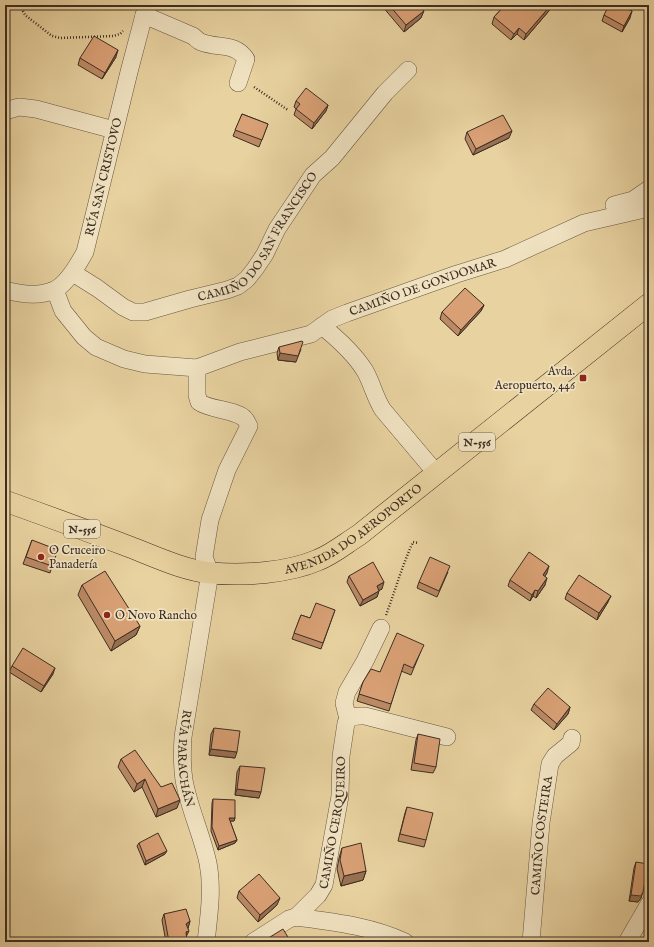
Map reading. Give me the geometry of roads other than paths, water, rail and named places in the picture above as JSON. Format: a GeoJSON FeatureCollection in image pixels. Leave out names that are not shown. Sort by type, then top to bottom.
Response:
{"type":"FeatureCollection","features":[{"type":"Feature","properties":{"kind":"main road","name":"AVENIDA DO AEROPORTO"},"geometry":{"type":"LineString","coordinates":[[5,500],[159,558],[210,573],[248,573],[284,570],[319,560],[359,535],[648,308]]}},
{"type":"Feature","properties":{"kind":"street"},"geometry":{"type":"LineString","coordinates":[[147,10],[193,36],[200,42],[232,48],[242,52],[246,59],[239,80]]}},
{"type":"Feature","properties":{"kind":"street","name":"RÚA SAN CRISTOVO"},"geometry":{"type":"LineString","coordinates":[[55,290],[73,273],[85,252],[114,130],[147,10]]}},
{"type":"Feature","properties":{"kind":"street","name":"CAMIÑO DO SAN FRANCISCO"},"geometry":{"type":"LineString","coordinates":[[73,273],[123,307],[133,312],[145,312],[238,286],[247,279],[265,254],[277,229],[313,175],[332,158],[385,93],[408,70]]}},
{"type":"Feature","properties":{"kind":"street"},"geometry":{"type":"LineString","coordinates":[[5,110],[19,107],[36,108],[114,130]]}},
{"type":"Feature","properties":{"kind":"street"},"geometry":{"type":"LineString","coordinates":[[558,236],[565,220],[585,211],[633,200],[649,189]]}},
{"type":"Feature","properties":{"kind":"street","name":"CAMIÑO DE GONDOMAR"},"geometry":{"type":"LineString","coordinates":[[55,290],[63,311],[84,336],[96,347],[124,359],[144,364],[197,368],[240,352],[311,334],[332,319],[457,274],[505,259],[584,223],[649,208]]}},
{"type":"Feature","properties":{"kind":"street"},"geometry":{"type":"LineString","coordinates":[[5,290],[18,294],[36,294],[55,290]]}},
{"type":"Feature","properties":{"kind":"street"},"geometry":{"type":"LineString","coordinates":[[322,326],[339,339],[355,356],[365,372],[376,399],[383,410],[437,474]]}},
{"type":"Feature","properties":{"kind":"street"},"geometry":{"type":"LineString","coordinates":[[197,368],[197,395],[199,402],[203,405],[225,410],[244,418],[249,426],[227,470],[210,520],[204,557],[210,573]]}},
{"type":"Feature","properties":{"kind":"street","name":"RÚA PARACHÁN"},"geometry":{"type":"LineString","coordinates":[[206,942],[211,904],[211,883],[208,862],[184,781],[182,753],[185,722],[210,573]]}},
{"type":"Feature","properties":{"kind":"street","name":"CAMIÑO CERQUEIRO"},"geometry":{"type":"LineString","coordinates":[[296,917],[318,895],[324,885],[340,796],[341,756],[346,723],[348,719],[344,703],[347,692],[365,661],[381,628]]}},
{"type":"Feature","properties":{"kind":"street"},"geometry":{"type":"LineString","coordinates":[[348,719],[354,716],[365,716],[447,737]]}},
{"type":"Feature","properties":{"kind":"street","name":"CAMIÑO COSTEIRA"},"geometry":{"type":"LineString","coordinates":[[531,942],[541,823],[550,764],[555,756],[570,743],[572,738]]}},
{"type":"Feature","properties":{"kind":"street"},"geometry":{"type":"LineString","coordinates":[[627,942],[649,904]]}},
{"type":"Feature","properties":{"kind":"street"},"geometry":{"type":"LineString","coordinates":[[253,942],[289,919],[296,917],[358,926],[386,934],[405,942]]}},
{"type":"Feature","properties":{"kind":"place","name":"Avda. Aeropuerto, 446"},"geometry":{"type":"Point","coordinates":[583,378]}},
{"type":"Feature","properties":{"kind":"place","name":"O Cruceiro Panadería"},"geometry":{"type":"Point","coordinates":[41,557]}},
{"type":"Feature","properties":{"kind":"place","name":"O Novo Rancho"},"geometry":{"type":"Point","coordinates":[107,615]}}]}
